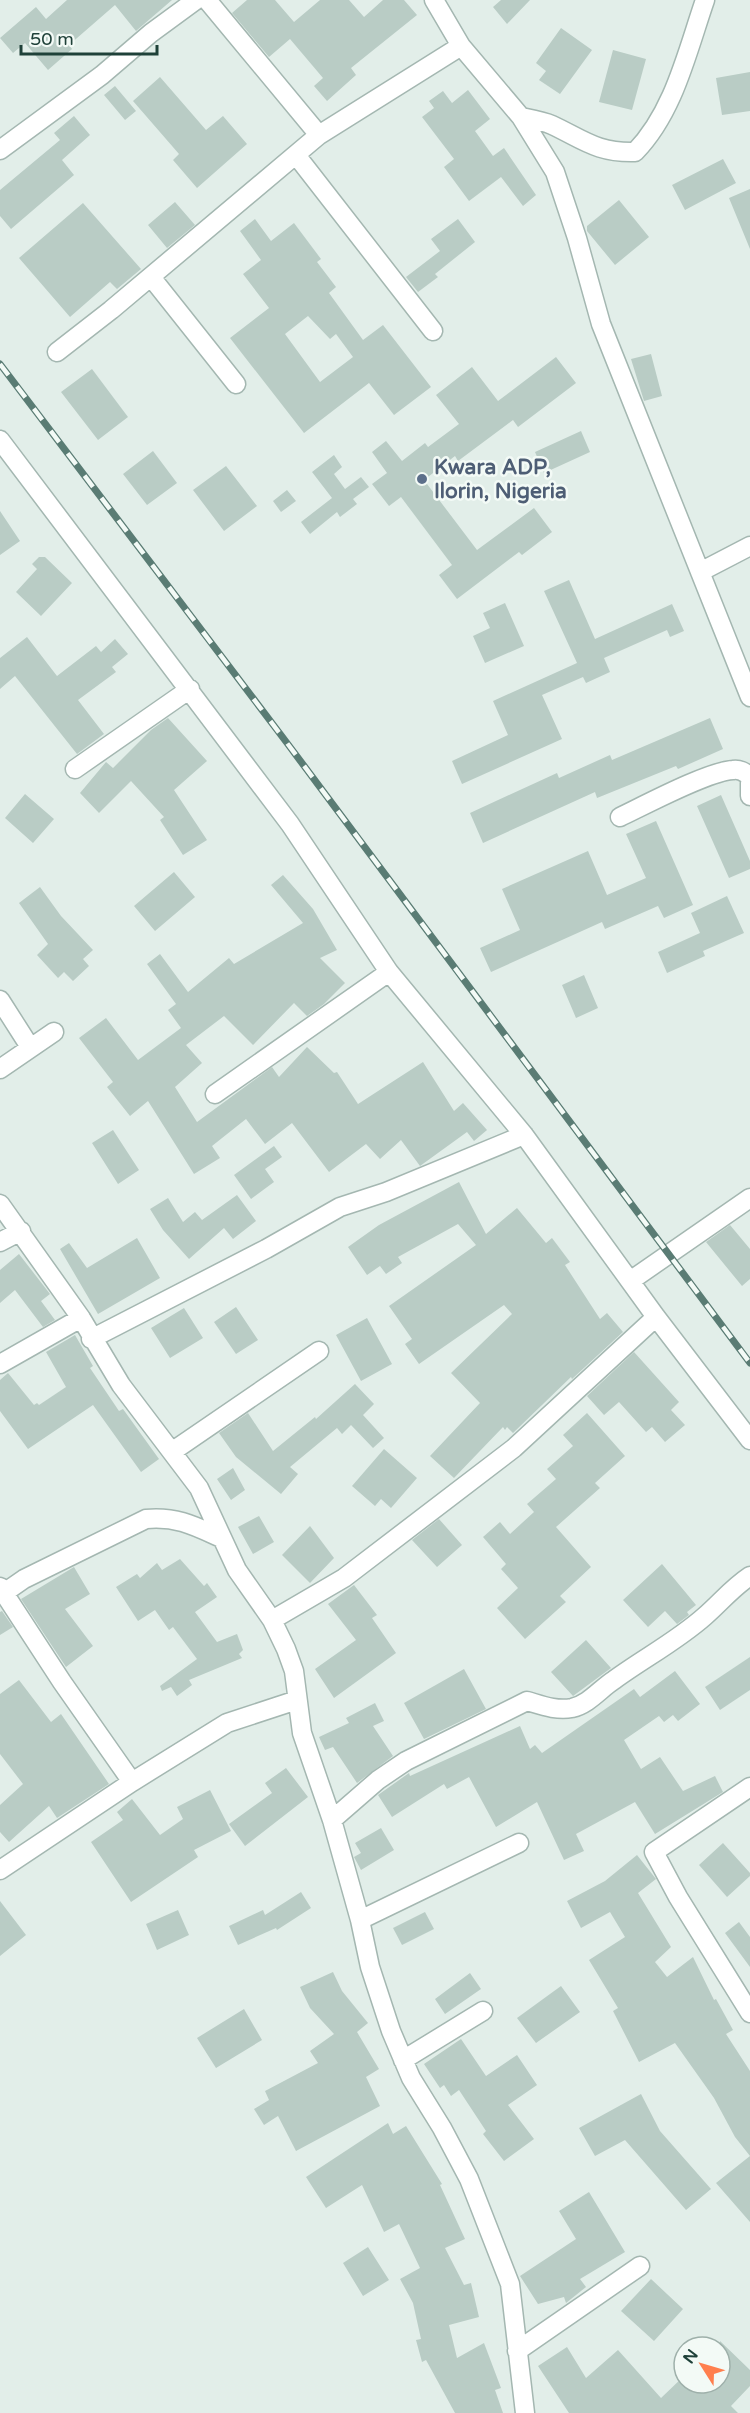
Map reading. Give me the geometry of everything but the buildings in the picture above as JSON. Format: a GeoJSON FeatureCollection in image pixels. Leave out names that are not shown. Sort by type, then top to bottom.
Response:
{"type":"FeatureCollection","features":[{"type":"Feature","properties":{"kind":"street"},"geometry":{"type":"LineString","coordinates":[[0,150],[102,75],[151,33],[196,0]]}},
{"type":"Feature","properties":{"kind":"street"},"geometry":{"type":"LineString","coordinates":[[207,0],[319,135]]}},
{"type":"Feature","properties":{"kind":"street"},"geometry":{"type":"LineString","coordinates":[[434,0],[461,46],[521,117],[555,172],[577,237],[601,324],[750,697]]}},
{"type":"Feature","properties":{"kind":"street"},"geometry":{"type":"LineString","coordinates":[[521,117],[551,124],[578,140],[612,153],[635,152],[650,136],[670,100],[705,0]]}},
{"type":"Feature","properties":{"kind":"street"},"geometry":{"type":"LineString","coordinates":[[57,352],[319,135],[461,46]]}},
{"type":"Feature","properties":{"kind":"street"},"geometry":{"type":"LineString","coordinates":[[296,154],[433,331]]}},
{"type":"Feature","properties":{"kind":"street"},"geometry":{"type":"LineString","coordinates":[[151,276],[236,384]]}},
{"type":"Feature","properties":{"kind":"street"},"geometry":{"type":"LineString","coordinates":[[0,440],[290,824],[389,972],[524,1136],[656,1317],[750,1440]]}},
{"type":"Feature","properties":{"kind":"street"},"geometry":{"type":"LineString","coordinates":[[700,572],[750,546]]}},
{"type":"Feature","properties":{"kind":"street"},"geometry":{"type":"LineString","coordinates":[[75,769],[190,689]]}},
{"type":"Feature","properties":{"kind":"street"},"geometry":{"type":"LineString","coordinates":[[620,817],[708,777],[731,770],[742,771],[750,776]]}},
{"type":"Feature","properties":{"kind":"street"},"geometry":{"type":"LineString","coordinates":[[750,783],[750,796]]}},
{"type":"Feature","properties":{"kind":"street"},"geometry":{"type":"LineString","coordinates":[[215,1094],[389,972]]}},
{"type":"Feature","properties":{"kind":"street"},"geometry":{"type":"LineString","coordinates":[[0,1000],[30,1047]]}},
{"type":"Feature","properties":{"kind":"street"},"geometry":{"type":"LineString","coordinates":[[0,1069],[54,1032]]}},
{"type":"Feature","properties":{"kind":"street"},"geometry":{"type":"LineString","coordinates":[[91,1339],[266,1249],[340,1207],[386,1192],[524,1136]]}},
{"type":"Feature","properties":{"kind":"street"},"geometry":{"type":"LineString","coordinates":[[630,1281],[750,1198]]}},
{"type":"Feature","properties":{"kind":"street"},"geometry":{"type":"LineString","coordinates":[[0,1204],[81,1318],[91,1339],[121,1385],[199,1488],[237,1570],[273,1620],[294,1671],[302,1732],[332,1820],[360,1920],[370,1967],[403,2060],[469,2179],[510,2284],[525,2413]]}},
{"type":"Feature","properties":{"kind":"street"},"geometry":{"type":"LineString","coordinates":[[0,1242],[21,1231]]}},
{"type":"Feature","properties":{"kind":"street"},"geometry":{"type":"LineString","coordinates":[[273,1620],[344,1578],[514,1448],[656,1317]]}},
{"type":"Feature","properties":{"kind":"street"},"geometry":{"type":"LineString","coordinates":[[0,1365],[81,1318]]}},
{"type":"Feature","properties":{"kind":"street"},"geometry":{"type":"LineString","coordinates":[[173,1451],[319,1351]]}},
{"type":"Feature","properties":{"kind":"street"},"geometry":{"type":"LineString","coordinates":[[132,1782],[62,1682],[2,1590],[146,1519],[164,1517],[184,1520],[221,1538]]}},
{"type":"Feature","properties":{"kind":"street"},"geometry":{"type":"LineString","coordinates":[[332,1820],[378,1780],[406,1761],[527,1701],[559,1710],[574,1708],[590,1700],[614,1680],[655,1654],[697,1622],[729,1590],[750,1576]]}},
{"type":"Feature","properties":{"kind":"street"},"geometry":{"type":"LineString","coordinates":[[0,1870],[132,1782],[227,1723],[297,1700]]}},
{"type":"Feature","properties":{"kind":"street"},"geometry":{"type":"LineString","coordinates":[[750,1787],[654,1852],[678,1897],[750,2013]]}},
{"type":"Feature","properties":{"kind":"street"},"geometry":{"type":"LineString","coordinates":[[360,1920],[519,1843]]}},
{"type":"Feature","properties":{"kind":"street"},"geometry":{"type":"LineString","coordinates":[[403,2060],[483,2011]]}},
{"type":"Feature","properties":{"kind":"street"},"geometry":{"type":"LineString","coordinates":[[517,2351],[640,2266]]}},
{"type":"Feature","properties":{"kind":"railway"},"geometry":{"type":"LineString","coordinates":[[0,364],[287,743],[750,1363]]}},
{"type":"Feature","properties":{"kind":"place","name":"Kwara ADP, Ilorin, Nigeria"},"geometry":{"type":"Point","coordinates":[422,479]}}]}
